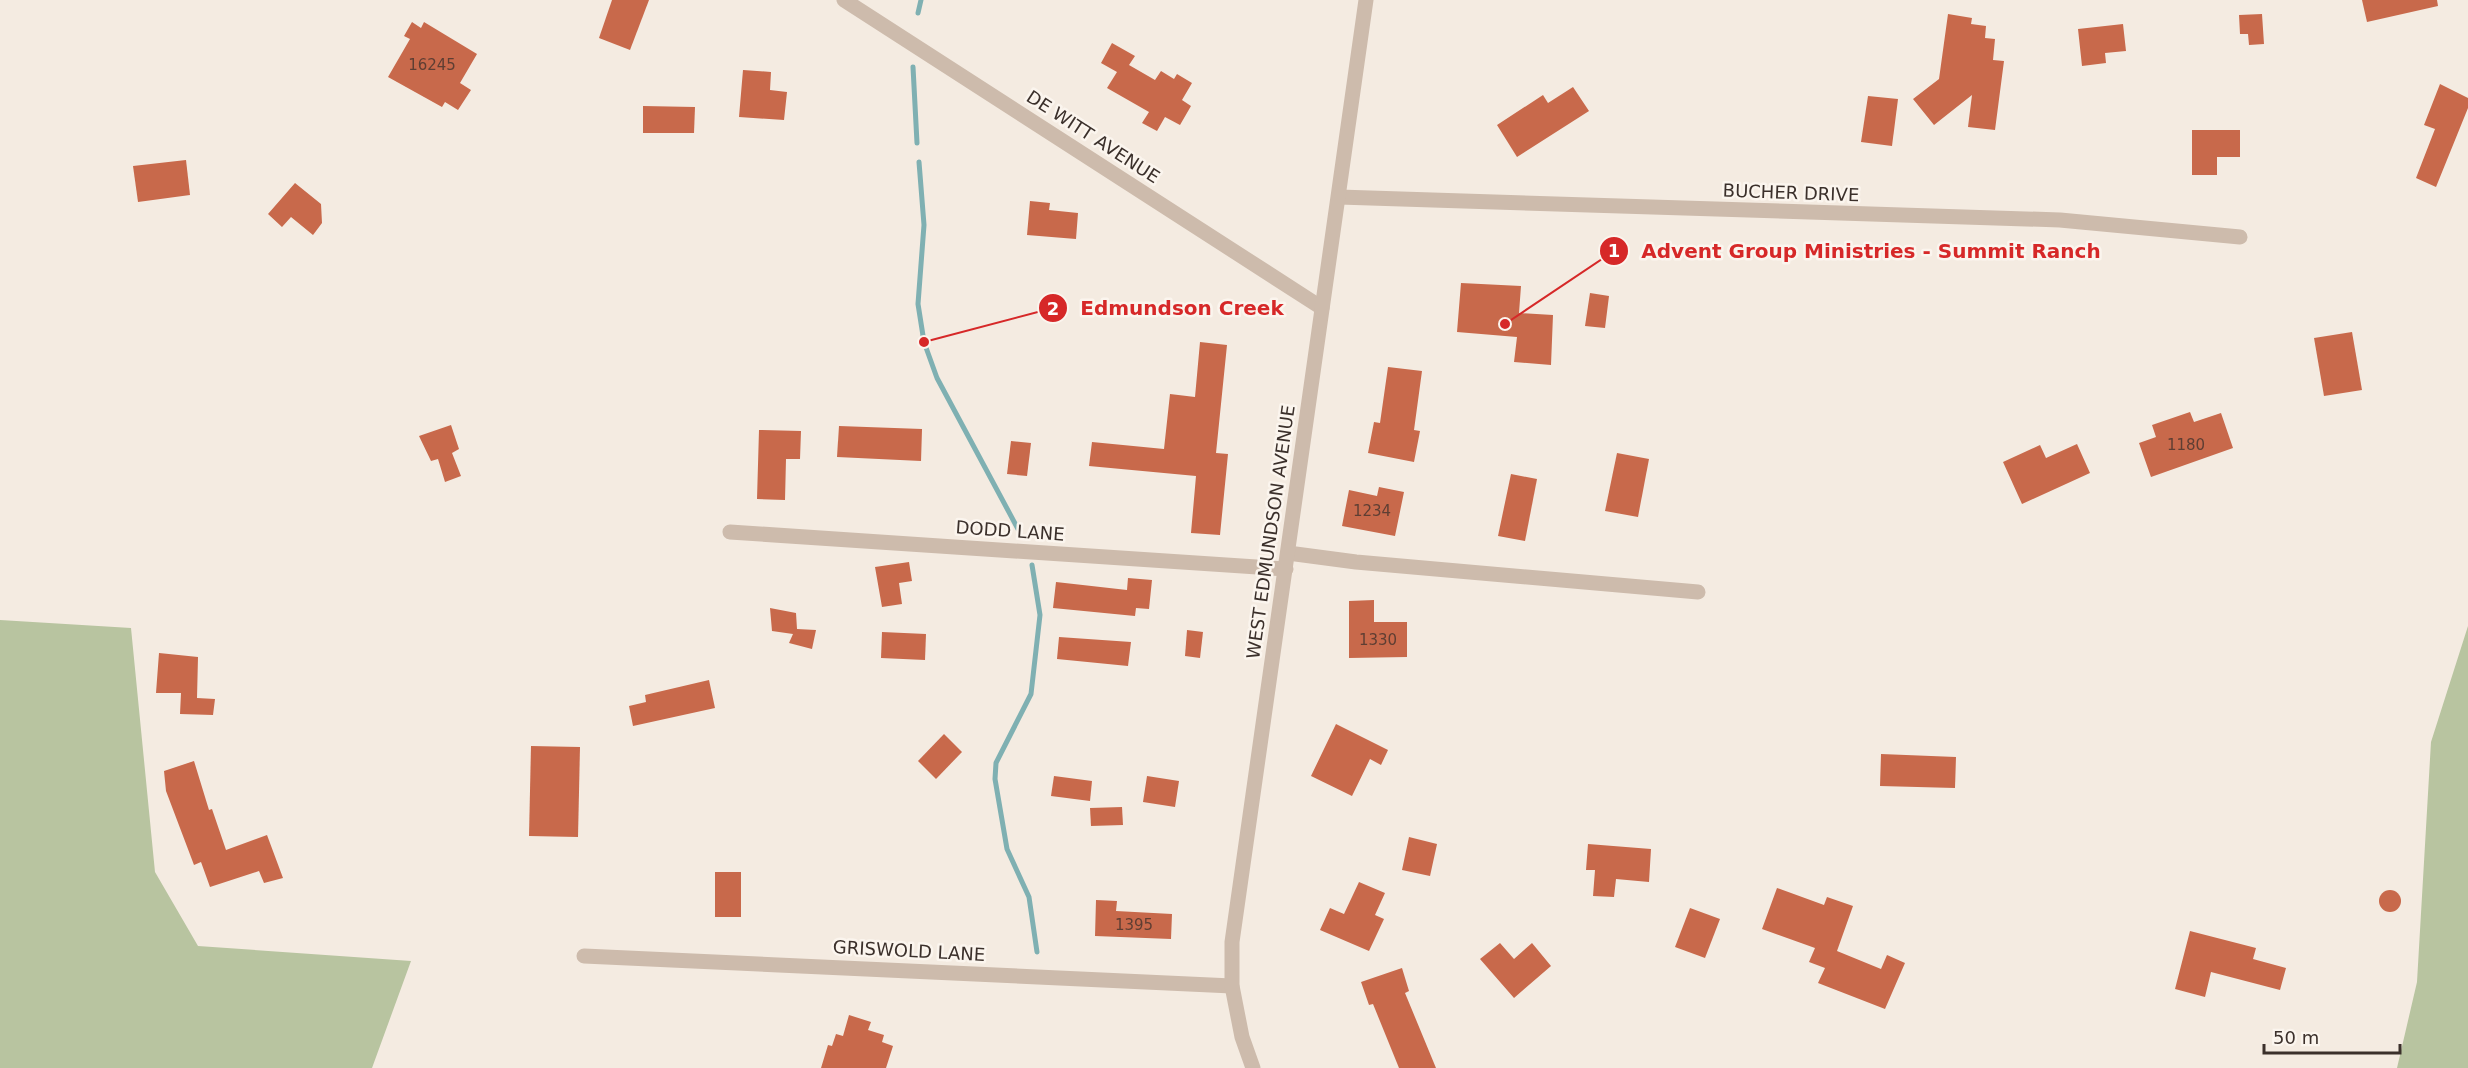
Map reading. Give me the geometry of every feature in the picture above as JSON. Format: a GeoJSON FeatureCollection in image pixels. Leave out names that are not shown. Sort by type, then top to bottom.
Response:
{"type":"FeatureCollection","features":[{"type":"Feature","properties":{"kind":"street","name":"DE WITT AVENUE"},"geometry":{"type":"LineString","coordinates":[[844,0],[1322,308]]}},
{"type":"Feature","properties":{"kind":"street","name":"WEST EDMUNDSON AVENUE"},"geometry":{"type":"LineString","coordinates":[[1253,1068],[1242,1037],[1232,986],[1232,942],[1366,0]]}},
{"type":"Feature","properties":{"kind":"street","name":"BUCHER DRIVE"},"geometry":{"type":"LineString","coordinates":[[1339,197],[2060,220],[2240,237]]}},
{"type":"Feature","properties":{"kind":"street","name":"DODD LANE"},"geometry":{"type":"LineString","coordinates":[[730,532],[1286,569]]}},
{"type":"Feature","properties":{"kind":"street"},"geometry":{"type":"LineString","coordinates":[[1288,553],[1356,562],[1698,592]]}},
{"type":"Feature","properties":{"kind":"street","name":"GRISWOLD LANE"},"geometry":{"type":"LineString","coordinates":[[584,956],[1232,986]]}},
{"type":"Feature","properties":{"kind":"green space"},"geometry":{"type":"Polygon","coordinates":[[[0,620],[131,628],[155,872],[198,946],[411,961],[372,1068],[0,1068],[0,620]]]}},
{"type":"Feature","properties":{"kind":"green space"},"geometry":{"type":"Polygon","coordinates":[[[2468,626],[2468,1068],[2397,1068],[2417,982],[2431,742],[2468,626]]]}},
{"type":"Feature","properties":{"kind":"building"},"geometry":{"type":"Polygon","coordinates":[[[612,0],[649,0],[630,50],[599,38],[612,0]]]}},
{"type":"Feature","properties":{"kind":"building"},"geometry":{"type":"Polygon","coordinates":[[[2362,0],[2437,0],[2438,6],[2367,22],[2362,0]]]}},
{"type":"Feature","properties":{"kind":"building"},"geometry":{"type":"Polygon","coordinates":[[[1948,14],[1972,18],[1971,24],[1986,26],[1985,38],[1995,39],[1993,60],[2004,61],[1995,130],[1968,127],[1972,95],[1934,125],[1913,99],[1939,79],[1948,14]]]}},
{"type":"Feature","properties":{"kind":"building"},"geometry":{"type":"Polygon","coordinates":[[[2262,14],[2264,44],[2249,45],[2248,34],[2240,34],[2239,15],[2262,14]]]}},
{"type":"Feature","properties":{"kind":"building"},"geometry":{"type":"Polygon","coordinates":[[[412,22],[421,28],[424,22],[477,54],[460,83],[471,90],[458,110],[445,102],[442,107],[388,77],[410,39],[404,36],[412,22]]]}},
{"type":"Feature","properties":{"kind":"building"},"geometry":{"type":"Polygon","coordinates":[[[2123,24],[2126,51],[2105,53],[2106,63],[2082,66],[2078,29],[2123,24]]]}},
{"type":"Feature","properties":{"kind":"building"},"geometry":{"type":"Polygon","coordinates":[[[1112,43],[1135,56],[1129,65],[1155,80],[1161,71],[1174,79],[1177,74],[1192,83],[1182,100],[1191,106],[1180,125],[1165,117],[1157,131],[1142,123],[1149,112],[1107,88],[1117,72],[1101,63],[1112,43]]]}},
{"type":"Feature","properties":{"kind":"building"},"geometry":{"type":"Polygon","coordinates":[[[743,70],[771,72],[770,90],[787,92],[784,120],[739,117],[743,70]]]}},
{"type":"Feature","properties":{"kind":"building"},"geometry":{"type":"Polygon","coordinates":[[[2440,84],[2468,98],[2468,108],[2436,187],[2416,178],[2435,129],[2424,125],[2440,84]]]}},
{"type":"Feature","properties":{"kind":"building"},"geometry":{"type":"Polygon","coordinates":[[[1573,87],[1589,111],[1517,157],[1497,125],[1543,95],[1548,103],[1573,87]]]}},
{"type":"Feature","properties":{"kind":"building"},"geometry":{"type":"Polygon","coordinates":[[[1868,96],[1898,99],[1892,146],[1861,142],[1868,96]]]}},
{"type":"Feature","properties":{"kind":"building"},"geometry":{"type":"Polygon","coordinates":[[[643,106],[695,107],[694,133],[643,133],[643,106]]]}},
{"type":"Feature","properties":{"kind":"building"},"geometry":{"type":"Polygon","coordinates":[[[2192,130],[2240,130],[2240,157],[2217,157],[2217,175],[2192,175],[2192,130]]]}},
{"type":"Feature","properties":{"kind":"building"},"geometry":{"type":"Polygon","coordinates":[[[186,160],[190,195],[138,202],[133,166],[186,160]]]}},
{"type":"Feature","properties":{"kind":"building"},"geometry":{"type":"Polygon","coordinates":[[[295,183],[321,204],[322,223],[313,235],[291,217],[282,227],[268,214],[295,183]]]}},
{"type":"Feature","properties":{"kind":"building"},"geometry":{"type":"Polygon","coordinates":[[[1030,201],[1050,203],[1049,210],[1078,213],[1076,239],[1027,235],[1030,201]]]}},
{"type":"Feature","properties":{"kind":"building"},"geometry":{"type":"Polygon","coordinates":[[[1461,283],[1521,286],[1519,313],[1553,315],[1551,365],[1514,362],[1517,337],[1457,332],[1461,283]]]}},
{"type":"Feature","properties":{"kind":"building"},"geometry":{"type":"Polygon","coordinates":[[[1590,293],[1609,296],[1605,328],[1585,326],[1590,293]]]}},
{"type":"Feature","properties":{"kind":"building"},"geometry":{"type":"Polygon","coordinates":[[[2352,332],[2362,390],[2324,396],[2314,338],[2352,332]]]}},
{"type":"Feature","properties":{"kind":"building"},"geometry":{"type":"Polygon","coordinates":[[[1200,342],[1227,345],[1216,453],[1228,454],[1220,535],[1191,533],[1196,476],[1089,466],[1092,442],[1164,449],[1170,394],[1195,397],[1200,342]]]}},
{"type":"Feature","properties":{"kind":"building"},"geometry":{"type":"Polygon","coordinates":[[[1388,367],[1422,371],[1414,430],[1420,431],[1414,462],[1368,453],[1374,422],[1380,423],[1388,367]]]}},
{"type":"Feature","properties":{"kind":"building"},"geometry":{"type":"Polygon","coordinates":[[[2190,412],[2194,422],[2221,413],[2233,448],[2151,477],[2139,443],[2156,437],[2152,425],[2190,412]]]}},
{"type":"Feature","properties":{"kind":"building"},"geometry":{"type":"Polygon","coordinates":[[[451,425],[459,449],[452,453],[461,476],[445,482],[438,459],[431,461],[419,436],[451,425]]]}},
{"type":"Feature","properties":{"kind":"building"},"geometry":{"type":"Polygon","coordinates":[[[839,426],[922,429],[921,461],[837,457],[839,426]]]}},
{"type":"Feature","properties":{"kind":"building"},"geometry":{"type":"Polygon","coordinates":[[[759,430],[801,431],[800,459],[786,459],[785,500],[757,499],[759,430]]]}},
{"type":"Feature","properties":{"kind":"building"},"geometry":{"type":"Polygon","coordinates":[[[1011,441],[1031,443],[1027,476],[1007,474],[1011,441]]]}},
{"type":"Feature","properties":{"kind":"building"},"geometry":{"type":"Polygon","coordinates":[[[2077,444],[2090,473],[2022,504],[2003,462],[2040,445],[2046,458],[2077,444]]]}},
{"type":"Feature","properties":{"kind":"building"},"geometry":{"type":"Polygon","coordinates":[[[1617,453],[1649,459],[1638,517],[1605,511],[1617,453]]]}},
{"type":"Feature","properties":{"kind":"building"},"geometry":{"type":"Polygon","coordinates":[[[1511,474],[1537,479],[1525,541],[1498,536],[1511,474]]]}},
{"type":"Feature","properties":{"kind":"building"},"geometry":{"type":"Polygon","coordinates":[[[1379,487],[1404,492],[1395,536],[1342,526],[1349,490],[1377,496],[1379,487]]]}},
{"type":"Feature","properties":{"kind":"building"},"geometry":{"type":"Polygon","coordinates":[[[909,562],[912,581],[899,583],[902,604],[882,607],[875,567],[909,562]]]}},
{"type":"Feature","properties":{"kind":"building"},"geometry":{"type":"Polygon","coordinates":[[[1128,578],[1152,580],[1149,609],[1136,608],[1135,616],[1053,608],[1056,582],[1127,590],[1128,578]]]}},
{"type":"Feature","properties":{"kind":"building"},"geometry":{"type":"Polygon","coordinates":[[[1374,600],[1374,622],[1407,622],[1407,657],[1349,658],[1349,601],[1374,600]]]}},
{"type":"Feature","properties":{"kind":"building"},"geometry":{"type":"Polygon","coordinates":[[[770,608],[796,613],[797,629],[816,630],[812,649],[789,643],[793,634],[772,631],[770,608]]]}},
{"type":"Feature","properties":{"kind":"building"},"geometry":{"type":"Polygon","coordinates":[[[1187,630],[1203,632],[1200,658],[1185,656],[1187,630]]]}},
{"type":"Feature","properties":{"kind":"building"},"geometry":{"type":"Polygon","coordinates":[[[882,632],[926,634],[925,660],[881,658],[882,632]]]}},
{"type":"Feature","properties":{"kind":"building"},"geometry":{"type":"Polygon","coordinates":[[[1059,637],[1131,642],[1128,666],[1057,659],[1059,637]]]}},
{"type":"Feature","properties":{"kind":"building"},"geometry":{"type":"Polygon","coordinates":[[[159,653],[198,657],[197,698],[215,699],[213,715],[180,714],[181,693],[156,693],[159,653]]]}},
{"type":"Feature","properties":{"kind":"building"},"geometry":{"type":"Polygon","coordinates":[[[709,680],[715,708],[633,726],[629,706],[646,702],[645,695],[709,680]]]}},
{"type":"Feature","properties":{"kind":"building"},"geometry":{"type":"Polygon","coordinates":[[[1336,724],[1388,750],[1381,765],[1370,759],[1352,796],[1311,776],[1336,724]]]}},
{"type":"Feature","properties":{"kind":"building"},"geometry":{"type":"Polygon","coordinates":[[[944,734],[962,752],[936,779],[918,761],[944,734]]]}},
{"type":"Feature","properties":{"kind":"building"},"geometry":{"type":"Polygon","coordinates":[[[531,746],[580,747],[578,837],[529,836],[531,746]]]}},
{"type":"Feature","properties":{"kind":"building"},"geometry":{"type":"Polygon","coordinates":[[[1881,754],[1956,757],[1955,788],[1880,786],[1881,754]]]}},
{"type":"Feature","properties":{"kind":"building"},"geometry":{"type":"Polygon","coordinates":[[[194,761],[209,810],[212,809],[226,850],[267,835],[283,878],[264,883],[259,871],[210,887],[201,862],[194,865],[166,791],[164,771],[194,761]]]}},
{"type":"Feature","properties":{"kind":"building"},"geometry":{"type":"Polygon","coordinates":[[[1054,776],[1092,781],[1090,801],[1051,796],[1054,776]]]}},
{"type":"Feature","properties":{"kind":"building"},"geometry":{"type":"Polygon","coordinates":[[[1147,776],[1179,781],[1175,807],[1143,802],[1147,776]]]}},
{"type":"Feature","properties":{"kind":"building"},"geometry":{"type":"Polygon","coordinates":[[[1122,807],[1123,825],[1091,826],[1090,808],[1122,807]]]}},
{"type":"Feature","properties":{"kind":"building"},"geometry":{"type":"Polygon","coordinates":[[[1409,837],[1437,844],[1430,876],[1402,870],[1409,837]]]}},
{"type":"Feature","properties":{"kind":"building"},"geometry":{"type":"Polygon","coordinates":[[[1588,844],[1651,849],[1649,882],[1616,879],[1614,897],[1593,896],[1595,870],[1586,870],[1588,844]]]}},
{"type":"Feature","properties":{"kind":"building"},"geometry":{"type":"Polygon","coordinates":[[[715,872],[741,872],[741,917],[715,917],[715,872]]]}},
{"type":"Feature","properties":{"kind":"building"},"geometry":{"type":"Polygon","coordinates":[[[1359,882],[1385,893],[1375,915],[1384,919],[1369,951],[1320,930],[1330,908],[1344,914],[1359,882]]]}},
{"type":"Feature","properties":{"kind":"building"},"geometry":{"type":"Polygon","coordinates":[[[1777,888],[1824,905],[1827,897],[1853,906],[1837,951],[1881,969],[1887,955],[1905,963],[1885,1009],[1818,983],[1825,968],[1809,962],[1815,948],[1762,929],[1777,888]]]}},
{"type":"Feature","properties":{"kind":"building"},"geometry":{"type":"Polygon","coordinates":[[[2390,890],[2398,893],[2401,901],[2398,909],[2390,912],[2382,909],[2379,901],[2382,893],[2390,890]]]}},
{"type":"Feature","properties":{"kind":"building"},"geometry":{"type":"Polygon","coordinates":[[[1096,900],[1117,901],[1116,911],[1172,914],[1171,939],[1095,936],[1096,900]]]}},
{"type":"Feature","properties":{"kind":"building"},"geometry":{"type":"Polygon","coordinates":[[[1690,908],[1720,919],[1705,958],[1675,947],[1690,908]]]}},
{"type":"Feature","properties":{"kind":"building"},"geometry":{"type":"Polygon","coordinates":[[[2190,931],[2256,948],[2253,959],[2286,968],[2280,990],[2211,972],[2205,997],[2175,989],[2190,931]]]}},
{"type":"Feature","properties":{"kind":"building"},"geometry":{"type":"Polygon","coordinates":[[[1500,943],[1514,959],[1532,943],[1551,966],[1514,998],[1480,959],[1500,943]]]}},
{"type":"Feature","properties":{"kind":"building"},"geometry":{"type":"Polygon","coordinates":[[[1402,968],[1409,991],[1405,993],[1436,1068],[1399,1068],[1373,1004],[1369,1005],[1361,982],[1402,968]]]}},
{"type":"Feature","properties":{"kind":"building"},"geometry":{"type":"Polygon","coordinates":[[[849,1015],[871,1022],[868,1030],[884,1035],[882,1042],[893,1046],[886,1068],[821,1068],[828,1045],[832,1046],[836,1034],[843,1036],[849,1015]]]}},
{"type":"Feature","properties":{"kind":"waterway"},"geometry":{"type":"LineString","coordinates":[[918,13],[921,0]]}},
{"type":"Feature","properties":{"kind":"waterway"},"geometry":{"type":"LineString","coordinates":[[913,67],[917,143]]}},
{"type":"Feature","properties":{"kind":"waterway"},"geometry":{"type":"LineString","coordinates":[[919,162],[924,225],[918,304],[924,342],[937,378],[1018,529]]}},
{"type":"Feature","properties":{"kind":"waterway"},"geometry":{"type":"LineString","coordinates":[[1032,565],[1040,615],[1031,694],[996,763],[995,779],[1007,849],[1029,897],[1037,952]]}},
{"type":"Feature","properties":{"kind":"place","name":"Advent Group Ministries - Summit Ranch"},"geometry":{"type":"Point","coordinates":[1505,324]}},
{"type":"Feature","properties":{"kind":"place","name":"Edmundson Creek"},"geometry":{"type":"Point","coordinates":[924,342]}}]}
